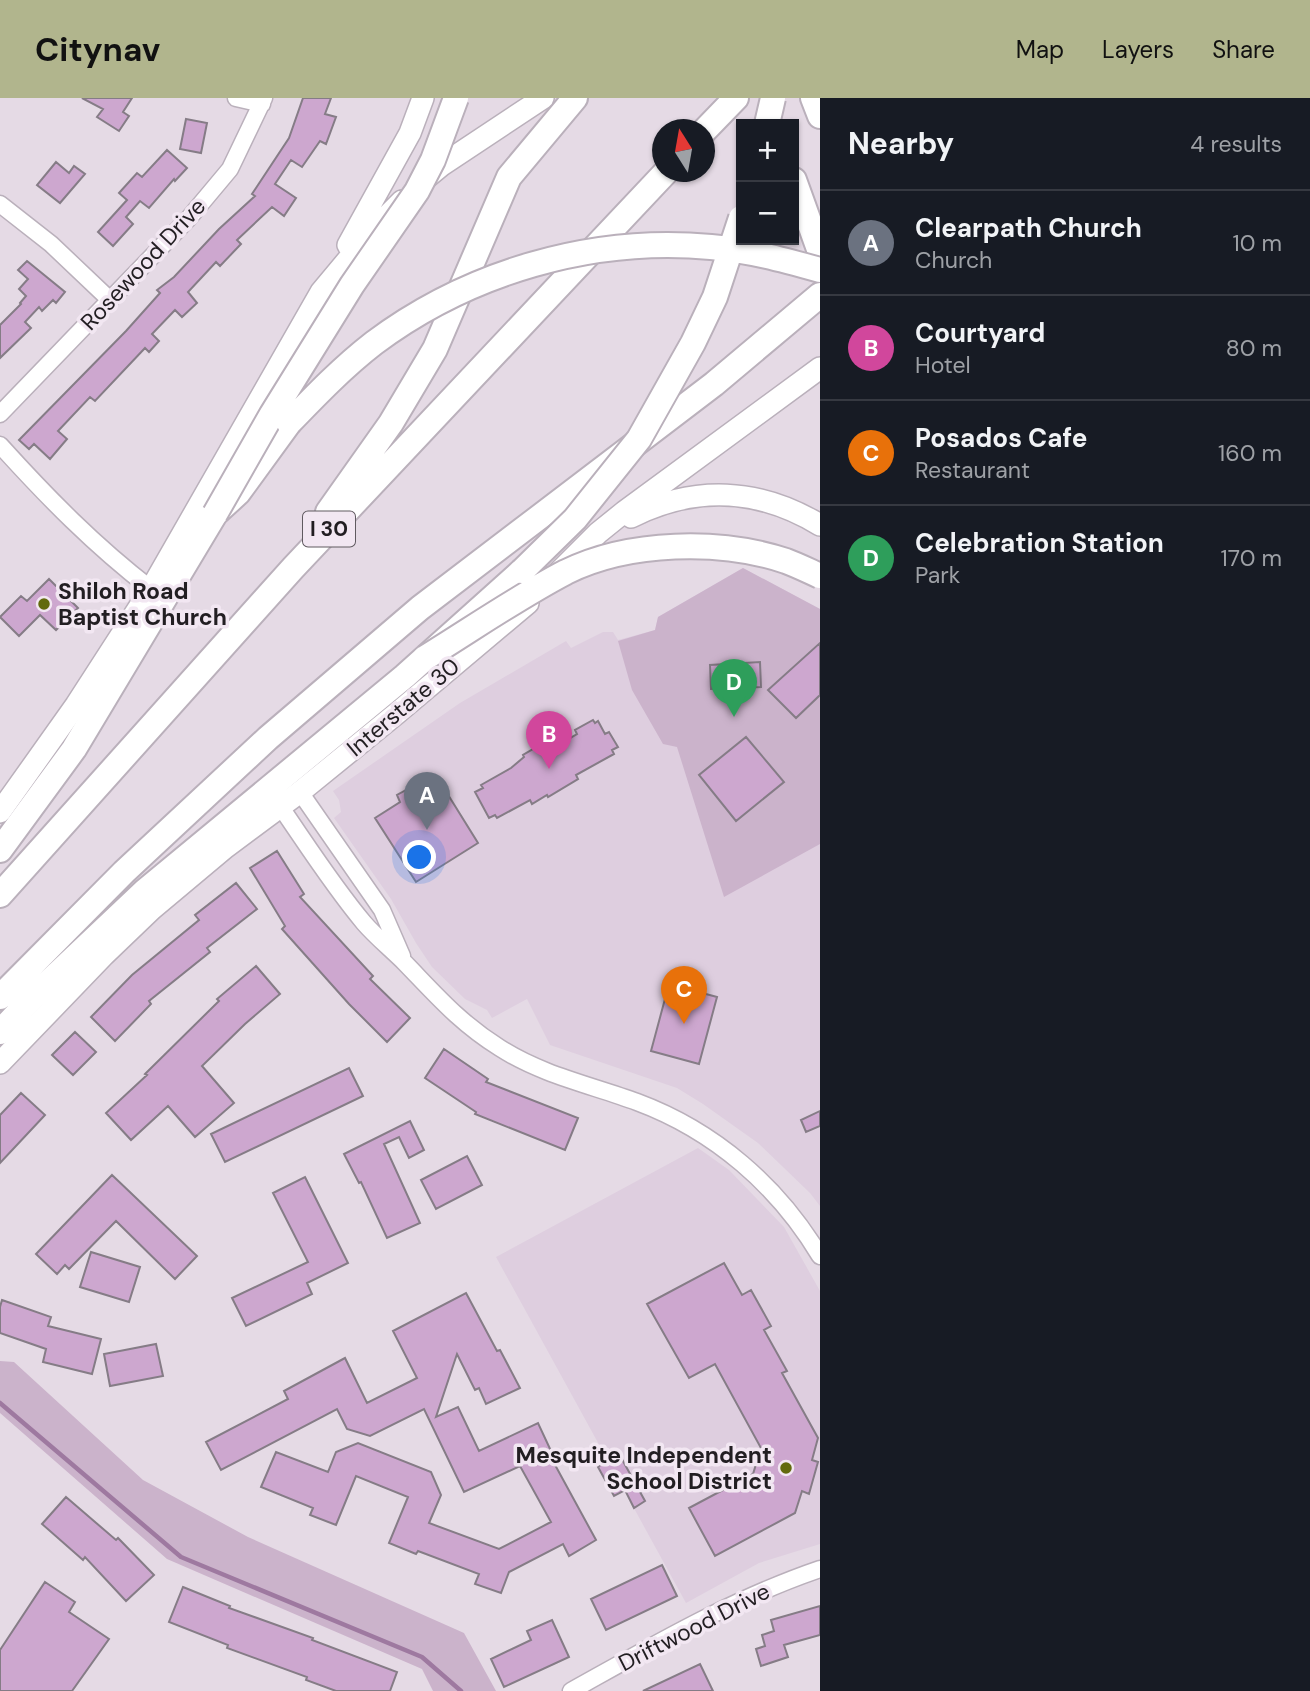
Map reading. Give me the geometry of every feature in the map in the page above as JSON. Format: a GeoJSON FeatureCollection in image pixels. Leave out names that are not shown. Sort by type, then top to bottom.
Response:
{"type":"FeatureCollection","features":[{"type":"Feature","properties":{"kind":"highway"},"geometry":{"type":"LineString","coordinates":[[0,850],[74,748],[272,414],[352,285],[417,191],[433,160],[456,98]]}},
{"type":"Feature","properties":{"kind":"highway"},"geometry":{"type":"LineString","coordinates":[[274,588],[391,423],[435,349],[509,177],[575,98]]}},
{"type":"Feature","properties":{"kind":"highway"},"geometry":{"type":"LineString","coordinates":[[715,120],[736,98]]}},
{"type":"Feature","properties":{"kind":"highway"},"geometry":{"type":"LineString","coordinates":[[761,98],[767,119]]}},
{"type":"Feature","properties":{"kind":"highway"},"geometry":{"type":"LineString","coordinates":[[770,119],[773,98]]}},
{"type":"Feature","properties":{"kind":"highway"},"geometry":{"type":"LineString","coordinates":[[813,98],[820,116]]}},
{"type":"Feature","properties":{"kind":"highway","name":"I 30"},"geometry":{"type":"LineString","coordinates":[[0,895],[274,588],[657,182]]}},
{"type":"Feature","properties":{"kind":"highway"},"geometry":{"type":"LineString","coordinates":[[795,182],[820,252]]}},
{"type":"Feature","properties":{"kind":"highway"},"geometry":{"type":"LineString","coordinates":[[0,1032],[145,891],[270,802],[575,519],[639,439],[694,343],[715,298],[736,233]]}},
{"type":"Feature","properties":{"kind":"highway"},"geometry":{"type":"LineString","coordinates":[[215,514],[238,493],[289,423],[340,372],[373,344],[440,302],[531,264],[597,250],[679,245],[744,252],[820,270]]}},
{"type":"Feature","properties":{"kind":"highway"},"geometry":{"type":"LineString","coordinates":[[0,997],[124,872],[268,738],[420,608],[714,384],[816,299]]}},
{"type":"Feature","properties":{"kind":"highway"},"geometry":{"type":"LineString","coordinates":[[425,658],[569,571],[615,555],[700,546],[785,561],[820,576]]}},
{"type":"Feature","properties":{"kind":"main road"},"geometry":{"type":"LineString","coordinates":[[0,812],[76,705],[151,589],[403,145],[423,98]]}},
{"type":"Feature","properties":{"kind":"main road"},"geometry":{"type":"LineString","coordinates":[[321,292],[371,232],[442,164],[543,98]]}},
{"type":"Feature","properties":{"kind":"main road","name":"Interstate 30"},"geometry":{"type":"LineString","coordinates":[[0,1063],[104,955],[152,909],[226,848],[270,802],[300,792],[528,602],[597,533],[681,468],[820,369]]}},
{"type":"Feature","properties":{"kind":"main road"},"geometry":{"type":"LineString","coordinates":[[597,533],[657,506],[698,495],[757,498],[783,505],[820,525]]}},
{"type":"Feature","properties":{"kind":"street"},"geometry":{"type":"LineString","coordinates":[[236,98],[263,101]]}},
{"type":"Feature","properties":{"kind":"street","name":"Rosewood Drive"},"geometry":{"type":"LineString","coordinates":[[0,414],[189,218],[230,169],[263,101]]}},
{"type":"Feature","properties":{"kind":"street"},"geometry":{"type":"LineString","coordinates":[[0,204],[51,244],[110,300]]}},
{"type":"Feature","properties":{"kind":"street"},"geometry":{"type":"LineString","coordinates":[[0,445],[82,532],[151,589]]}},
{"type":"Feature","properties":{"kind":"street"},"geometry":{"type":"LineString","coordinates":[[300,792],[382,910],[406,964]]}},
{"type":"Feature","properties":{"kind":"street"},"geometry":{"type":"LineString","coordinates":[[270,802],[364,923],[446,1007],[502,1049],[546,1071],[639,1103],[673,1118],[733,1155],[778,1197],[820,1256]]}},
{"type":"Feature","properties":{"kind":"street","name":"Driftwood Drive"},"geometry":{"type":"LineString","coordinates":[[570,1691],[726,1607],[820,1569]]}},
{"type":"Feature","properties":{"kind":"shaded area"},"geometry":{"type":"Polygon","coordinates":[[[743,568],[820,609],[820,1206],[758,1143],[677,1088],[550,1045],[527,999],[492,1018],[487,1010],[465,999],[432,967],[391,899],[334,818],[341,812],[339,800],[333,791],[460,703],[566,641],[571,648],[603,632],[613,632],[618,640],[655,630],[658,617],[743,568]]]}},
{"type":"Feature","properties":{"kind":"shaded area"},"geometry":{"type":"Polygon","coordinates":[[[743,568],[820,609],[820,844],[724,897],[677,747],[663,744],[632,690],[618,641],[655,630],[658,617],[743,568]]]}},
{"type":"Feature","properties":{"kind":"shaded area"},"geometry":{"type":"Polygon","coordinates":[[[698,1148],[729,1170],[784,1227],[820,1291],[820,1544],[759,1563],[686,1603],[496,1257],[698,1148]]]}},
{"type":"Feature","properties":{"kind":"shaded area"},"geometry":{"type":"Polygon","coordinates":[[[0,1361],[14,1362],[143,1480],[248,1537],[464,1633],[496,1691],[433,1691],[422,1669],[167,1559],[0,1413],[0,1361]]]}},
{"type":"Feature","properties":{"kind":"building"},"geometry":{"type":"Polygon","coordinates":[[[82,98],[132,98],[123,112],[129,116],[119,131],[97,117],[103,109],[82,98]]]}},
{"type":"Feature","properties":{"kind":"building"},"geometry":{"type":"Polygon","coordinates":[[[303,98],[331,98],[325,114],[336,117],[326,144],[320,141],[302,167],[291,160],[275,184],[296,198],[284,216],[272,207],[237,240],[241,244],[220,266],[216,262],[188,292],[197,303],[182,317],[175,310],[152,334],[159,341],[149,352],[145,348],[95,401],[90,397],[58,431],[67,439],[50,459],[34,444],[29,449],[19,440],[126,331],[160,293],[157,290],[174,277],[219,229],[255,196],[252,194],[289,138],[303,98]]]}},
{"type":"Feature","properties":{"kind":"building"},"geometry":{"type":"Polygon","coordinates":[[[186,119],[207,123],[201,153],[180,149],[186,119]]]}},
{"type":"Feature","properties":{"kind":"building"},"geometry":{"type":"Polygon","coordinates":[[[167,150],[187,168],[149,208],[140,201],[126,217],[133,224],[113,246],[98,232],[127,200],[119,193],[137,173],[142,177],[167,150]]]}},
{"type":"Feature","properties":{"kind":"building"},"geometry":{"type":"Polygon","coordinates":[[[56,162],[69,173],[74,166],[85,174],[60,203],[37,185],[56,162]]]}},
{"type":"Feature","properties":{"kind":"building"},"geometry":{"type":"Polygon","coordinates":[[[27,261],[65,292],[56,303],[53,300],[42,311],[39,307],[25,322],[31,328],[0,358],[0,325],[26,296],[19,289],[28,279],[18,270],[27,261]]]}},
{"type":"Feature","properties":{"kind":"building","name":"Shiloh Road Baptist Church"},"geometry":{"type":"Polygon","coordinates":[[[49,579],[78,608],[56,630],[40,615],[19,636],[0,617],[21,596],[27,601],[49,579]]]}},
{"type":"Feature","properties":{"kind":"building"},"geometry":{"type":"Polygon","coordinates":[[[820,643],[820,695],[796,718],[768,690],[820,643]]]}},
{"type":"Feature","properties":{"kind":"building"},"geometry":{"type":"Polygon","coordinates":[[[760,662],[761,687],[711,689],[710,665],[760,662]]]}},
{"type":"Feature","properties":{"kind":"building"},"geometry":{"type":"Polygon","coordinates":[[[593,720],[595,723],[598,721],[605,734],[609,732],[618,747],[612,750],[614,754],[576,775],[578,779],[548,797],[547,795],[532,804],[530,800],[497,818],[495,815],[489,818],[475,792],[483,788],[481,785],[511,768],[523,755],[540,745],[541,747],[556,741],[558,745],[577,734],[575,730],[593,720]]]}},
{"type":"Feature","properties":{"kind":"building"},"geometry":{"type":"Polygon","coordinates":[[[746,737],[784,782],[736,821],[699,775],[746,737]]]}},
{"type":"Feature","properties":{"kind":"building"},"geometry":{"type":"Polygon","coordinates":[[[437,777],[478,843],[416,882],[375,818],[400,802],[397,795],[406,790],[409,795],[437,777]]]}},
{"type":"Feature","properties":{"kind":"building"},"geometry":{"type":"Polygon","coordinates":[[[277,851],[304,894],[300,897],[373,976],[370,979],[410,1018],[387,1042],[282,929],[285,926],[250,868],[277,851]]]}},
{"type":"Feature","properties":{"kind":"building"},"geometry":{"type":"Polygon","coordinates":[[[236,883],[257,909],[207,948],[210,952],[149,1001],[151,1004],[115,1041],[91,1017],[132,975],[199,920],[195,915],[236,883]]]}},
{"type":"Feature","properties":{"kind":"building"},"geometry":{"type":"Polygon","coordinates":[[[256,966],[280,994],[202,1066],[234,1103],[195,1137],[168,1106],[131,1140],[106,1113],[147,1075],[145,1074],[219,1001],[217,999],[256,966]]]}},
{"type":"Feature","properties":{"kind":"building"},"geometry":{"type":"Polygon","coordinates":[[[669,984],[717,997],[699,1064],[651,1051],[669,984]]]}},
{"type":"Feature","properties":{"kind":"building"},"geometry":{"type":"Polygon","coordinates":[[[75,1032],[96,1052],[73,1075],[52,1055],[75,1032]]]}},
{"type":"Feature","properties":{"kind":"building"},"geometry":{"type":"Polygon","coordinates":[[[444,1049],[488,1079],[486,1082],[578,1118],[565,1150],[475,1114],[476,1112],[425,1078],[444,1049]]]}},
{"type":"Feature","properties":{"kind":"building"},"geometry":{"type":"Polygon","coordinates":[[[349,1068],[363,1096],[225,1162],[211,1134],[349,1068]]]}},
{"type":"Feature","properties":{"kind":"building"},"geometry":{"type":"Polygon","coordinates":[[[21,1093],[45,1115],[0,1163],[0,1115],[21,1093]]]}},
{"type":"Feature","properties":{"kind":"building"},"geometry":{"type":"Polygon","coordinates":[[[820,1111],[820,1126],[806,1132],[801,1120],[820,1111]]]}},
{"type":"Feature","properties":{"kind":"building"},"geometry":{"type":"Polygon","coordinates":[[[410,1121],[424,1150],[409,1158],[399,1137],[384,1144],[420,1223],[387,1238],[361,1182],[359,1183],[344,1154],[410,1121]]]}},
{"type":"Feature","properties":{"kind":"building"},"geometry":{"type":"Polygon","coordinates":[[[467,1156],[482,1185],[436,1209],[421,1180],[467,1156]]]}},
{"type":"Feature","properties":{"kind":"building"},"geometry":{"type":"Polygon","coordinates":[[[112,1175],[197,1256],[175,1279],[116,1221],[69,1269],[65,1265],[57,1274],[36,1254],[112,1175]]]}},
{"type":"Feature","properties":{"kind":"building"},"geometry":{"type":"Polygon","coordinates":[[[305,1177],[348,1263],[307,1283],[312,1294],[246,1326],[232,1298],[308,1262],[273,1193],[305,1177]]]}},
{"type":"Feature","properties":{"kind":"building"},"geometry":{"type":"Polygon","coordinates":[[[91,1252],[140,1267],[129,1302],[80,1287],[91,1252]]]}},
{"type":"Feature","properties":{"kind":"building"},"geometry":{"type":"Polygon","coordinates":[[[724,1263],[742,1295],[751,1290],[771,1326],[764,1330],[787,1371],[782,1373],[818,1438],[812,1460],[818,1462],[809,1494],[802,1491],[795,1513],[715,1556],[689,1508],[753,1474],[761,1448],[715,1364],[689,1378],[647,1304],[724,1263]]]}},
{"type":"Feature","properties":{"kind":"building"},"geometry":{"type":"Polygon","coordinates":[[[466,1293],[520,1388],[486,1404],[479,1388],[475,1390],[457,1354],[436,1417],[458,1407],[479,1451],[538,1423],[551,1451],[548,1452],[596,1540],[569,1556],[563,1544],[509,1572],[501,1593],[475,1584],[479,1574],[389,1543],[408,1497],[356,1476],[336,1525],[310,1515],[313,1508],[261,1487],[276,1452],[328,1472],[336,1452],[358,1443],[431,1472],[441,1495],[429,1523],[499,1549],[551,1522],[520,1466],[464,1492],[424,1409],[370,1436],[347,1429],[337,1409],[221,1470],[206,1442],[288,1399],[284,1391],[345,1358],[367,1403],[417,1378],[393,1331],[466,1293]]]}},
{"type":"Feature","properties":{"kind":"building"},"geometry":{"type":"Polygon","coordinates":[[[2,1300],[51,1317],[48,1326],[101,1339],[92,1374],[43,1362],[46,1349],[0,1333],[2,1300]]]}},
{"type":"Feature","properties":{"kind":"building"},"geometry":{"type":"Polygon","coordinates":[[[156,1344],[163,1376],[110,1386],[104,1354],[156,1344]]]}},
{"type":"Feature","properties":{"kind":"building"},"geometry":{"type":"Polygon","coordinates":[[[618,1452],[645,1501],[634,1508],[625,1490],[614,1496],[598,1467],[618,1452]]]}},
{"type":"Feature","properties":{"kind":"building"},"geometry":{"type":"Polygon","coordinates":[[[66,1497],[116,1540],[118,1538],[154,1575],[126,1601],[85,1557],[83,1560],[42,1524],[66,1497]]]}},
{"type":"Feature","properties":{"kind":"building"},"geometry":{"type":"Polygon","coordinates":[[[662,1565],[677,1596],[606,1630],[591,1599],[662,1565]]]}},
{"type":"Feature","properties":{"kind":"building"},"geometry":{"type":"Polygon","coordinates":[[[45,1582],[75,1602],[69,1612],[109,1639],[72,1691],[0,1691],[0,1650],[45,1582]]]}},
{"type":"Feature","properties":{"kind":"building"},"geometry":{"type":"Polygon","coordinates":[[[183,1587],[230,1606],[229,1608],[397,1672],[390,1691],[336,1691],[169,1622],[183,1587]]]}},
{"type":"Feature","properties":{"kind":"building"},"geometry":{"type":"Polygon","coordinates":[[[820,1606],[820,1635],[784,1645],[788,1657],[761,1666],[756,1649],[765,1646],[762,1635],[774,1631],[771,1620],[820,1606]]]}},
{"type":"Feature","properties":{"kind":"building"},"geometry":{"type":"Polygon","coordinates":[[[552,1620],[569,1657],[504,1687],[491,1659],[531,1640],[527,1631],[552,1620]]]}},
{"type":"Feature","properties":{"kind":"building"},"geometry":{"type":"Polygon","coordinates":[[[700,1664],[713,1691],[643,1691],[700,1664]]]}},
{"type":"Feature","properties":{"kind":"waterway"},"geometry":{"type":"LineString","coordinates":[[0,1403],[181,1557],[422,1657],[461,1691]]}},
{"type":"Feature","properties":{"kind":"place","name":"Shiloh Road Baptist Church"},"geometry":{"type":"Point","coordinates":[44,604]}},
{"type":"Feature","properties":{"kind":"place","name":"Celebration Station"},"geometry":{"type":"Point","coordinates":[734,717]}},
{"type":"Feature","properties":{"kind":"place","name":"Courtyard"},"geometry":{"type":"Point","coordinates":[549,769]}},
{"type":"Feature","properties":{"kind":"place","name":"Clearpath Church"},"geometry":{"type":"Point","coordinates":[427,830]}},
{"type":"Feature","properties":{"kind":"place","name":"Posados Cafe"},"geometry":{"type":"Point","coordinates":[684,1024]}},
{"type":"Feature","properties":{"kind":"place","name":"Mesquite Independent School District"},"geometry":{"type":"Point","coordinates":[786,1468]}}]}
